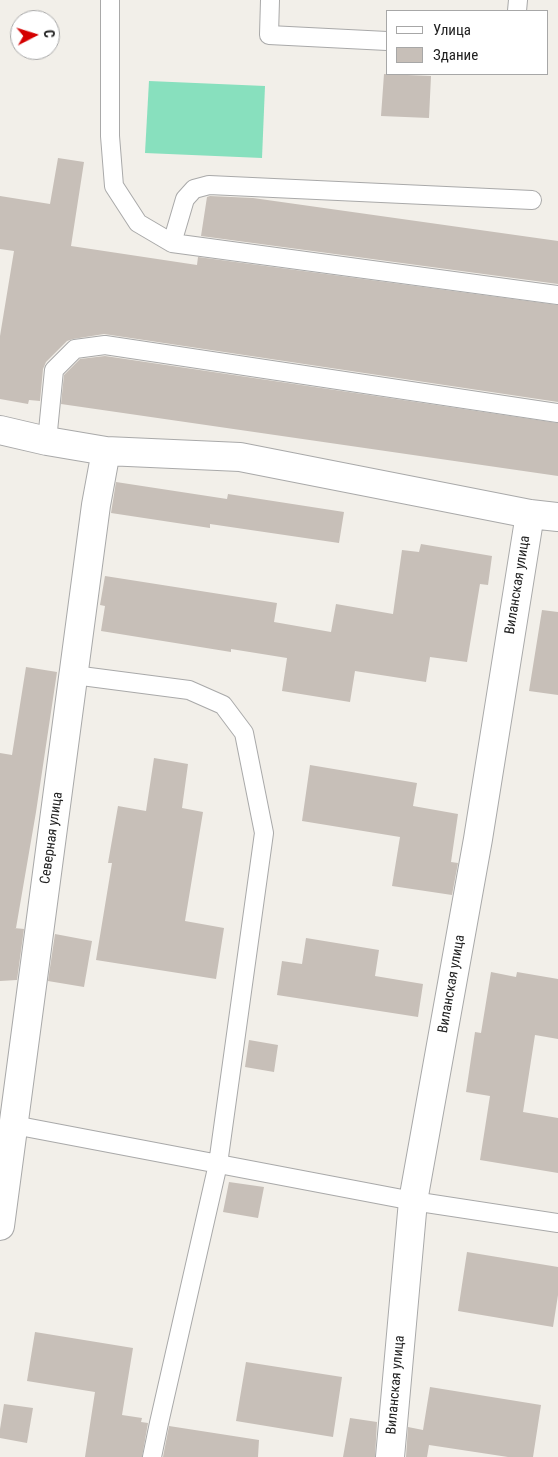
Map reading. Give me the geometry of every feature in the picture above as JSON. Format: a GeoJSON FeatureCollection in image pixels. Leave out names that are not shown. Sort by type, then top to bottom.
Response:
{"type":"FeatureCollection","features":[{"type":"Feature","properties":{"kind":"street"},"geometry":{"type":"LineString","coordinates":[[0,430],[106,451],[240,457],[530,514],[558,517]]}},
{"type":"Feature","properties":{"kind":"street","name":"Северная улица"},"geometry":{"type":"LineString","coordinates":[[0,1226],[96,504],[106,451]]}},
{"type":"Feature","properties":{"kind":"street","name":"Виланская улица"},"geometry":{"type":"LineString","coordinates":[[390,1457],[413,1202],[478,839],[530,514]]}},
{"type":"Feature","properties":{"kind":"lane"},"geometry":{"type":"LineString","coordinates":[[110,0],[110,136],[114,186],[138,223],[172,244],[558,295]]}},
{"type":"Feature","properties":{"kind":"lane"},"geometry":{"type":"LineString","coordinates":[[270,0],[268,35],[386,41]]}},
{"type":"Feature","properties":{"kind":"lane"},"geometry":{"type":"LineString","coordinates":[[172,244],[185,199],[194,189],[209,185],[532,200]]}},
{"type":"Feature","properties":{"kind":"lane"},"geometry":{"type":"LineString","coordinates":[[47,440],[54,370],[75,349],[105,345],[558,413]]}},
{"type":"Feature","properties":{"kind":"lane"},"geometry":{"type":"LineString","coordinates":[[74,675],[189,690],[223,705],[244,732],[264,833],[218,1164],[158,1423],[152,1457]]}},
{"type":"Feature","properties":{"kind":"lane"},"geometry":{"type":"LineString","coordinates":[[14,1124],[413,1202],[558,1224]]}},
{"type":"Feature","properties":{"kind":"green space"},"geometry":{"type":"Polygon","coordinates":[[[149,81],[265,86],[262,158],[145,153],[149,81]]]}},
{"type":"Feature","properties":{"kind":"building"},"geometry":{"type":"Polygon","coordinates":[[[384,74],[431,76],[429,118],[381,116],[384,74]]]}},
{"type":"Feature","properties":{"kind":"building"},"geometry":{"type":"Polygon","coordinates":[[[58,158],[84,162],[71,246],[197,265],[198,257],[558,305],[558,402],[104,334],[67,341],[46,362],[43,369],[40,401],[29,400],[28,404],[0,399],[0,336],[14,251],[0,249],[0,196],[50,204],[58,158]]]}},
{"type":"Feature","properties":{"kind":"building"},"geometry":{"type":"Polygon","coordinates":[[[207,197],[253,198],[558,241],[558,284],[201,236],[207,197]]]}},
{"type":"Feature","properties":{"kind":"building"},"geometry":{"type":"Polygon","coordinates":[[[105,356],[558,423],[558,476],[61,404],[64,375],[80,359],[105,356]]]}},
{"type":"Feature","properties":{"kind":"building"},"geometry":{"type":"Polygon","coordinates":[[[116,482],[227,499],[228,494],[344,512],[339,543],[210,524],[210,528],[111,513],[116,482]]]}},
{"type":"Feature","properties":{"kind":"building"},"geometry":{"type":"Polygon","coordinates":[[[421,544],[492,556],[488,585],[480,584],[467,662],[430,657],[426,682],[355,671],[350,702],[282,691],[287,658],[231,649],[231,652],[101,631],[105,606],[100,605],[105,576],[277,603],[274,622],[331,632],[336,604],[393,614],[402,550],[419,552],[421,544]]]}},
{"type":"Feature","properties":{"kind":"building"},"geometry":{"type":"Polygon","coordinates":[[[542,610],[558,612],[558,695],[529,691],[542,610]]]}},
{"type":"Feature","properties":{"kind":"building"},"geometry":{"type":"Polygon","coordinates":[[[26,667],[57,672],[36,812],[16,928],[14,928],[24,929],[17,980],[0,981],[0,753],[12,755],[26,667]]]}},
{"type":"Feature","properties":{"kind":"building"},"geometry":{"type":"Polygon","coordinates":[[[154,758],[188,764],[182,808],[203,812],[185,921],[224,928],[216,979],[96,960],[112,863],[108,863],[118,806],[146,811],[154,758]]]}},
{"type":"Feature","properties":{"kind":"building"},"geometry":{"type":"Polygon","coordinates":[[[310,765],[417,783],[413,806],[458,814],[451,862],[458,863],[452,895],[392,886],[400,837],[302,821],[310,765]]]}},
{"type":"Feature","properties":{"kind":"building"},"geometry":{"type":"Polygon","coordinates":[[[55,934],[92,941],[84,987],[48,981],[55,934]]]}},
{"type":"Feature","properties":{"kind":"building"},"geometry":{"type":"Polygon","coordinates":[[[306,938],[379,950],[375,976],[423,984],[418,1017],[277,995],[282,961],[302,964],[306,938]]]}},
{"type":"Feature","properties":{"kind":"building"},"geometry":{"type":"Polygon","coordinates":[[[491,972],[516,977],[517,972],[558,979],[558,1039],[535,1035],[523,1112],[558,1118],[558,1173],[480,1160],[490,1096],[466,1092],[475,1032],[481,1033],[491,972]]]}},
{"type":"Feature","properties":{"kind":"building"},"geometry":{"type":"Polygon","coordinates":[[[249,1040],[278,1045],[274,1072],[245,1067],[249,1040]]]}},
{"type":"Feature","properties":{"kind":"building"},"geometry":{"type":"Polygon","coordinates":[[[229,1182],[264,1187],[258,1218],[223,1212],[229,1182]]]}},
{"type":"Feature","properties":{"kind":"building"},"geometry":{"type":"Polygon","coordinates":[[[467,1252],[558,1267],[558,1295],[553,1327],[458,1311],[467,1252]]]}},
{"type":"Feature","properties":{"kind":"building"},"geometry":{"type":"Polygon","coordinates":[[[35,1332],[133,1348],[122,1415],[142,1418],[141,1422],[148,1423],[142,1457],[85,1457],[95,1392],[27,1381],[35,1332]]]}},
{"type":"Feature","properties":{"kind":"building"},"geometry":{"type":"Polygon","coordinates":[[[246,1362],[342,1377],[333,1437],[236,1421],[246,1362]]]}},
{"type":"Feature","properties":{"kind":"building"},"geometry":{"type":"Polygon","coordinates":[[[430,1387],[541,1405],[533,1457],[508,1457],[429,1445],[427,1457],[406,1457],[408,1427],[423,1430],[430,1387]]]}},
{"type":"Feature","properties":{"kind":"building"},"geometry":{"type":"Polygon","coordinates":[[[4,1404],[33,1408],[27,1443],[0,1438],[4,1404]]]}},
{"type":"Feature","properties":{"kind":"building"},"geometry":{"type":"Polygon","coordinates":[[[350,1418],[377,1422],[375,1457],[343,1457],[350,1418]]]}},
{"type":"Feature","properties":{"kind":"building"},"geometry":{"type":"Polygon","coordinates":[[[169,1426],[259,1440],[258,1457],[163,1457],[169,1426]]]}}]}
